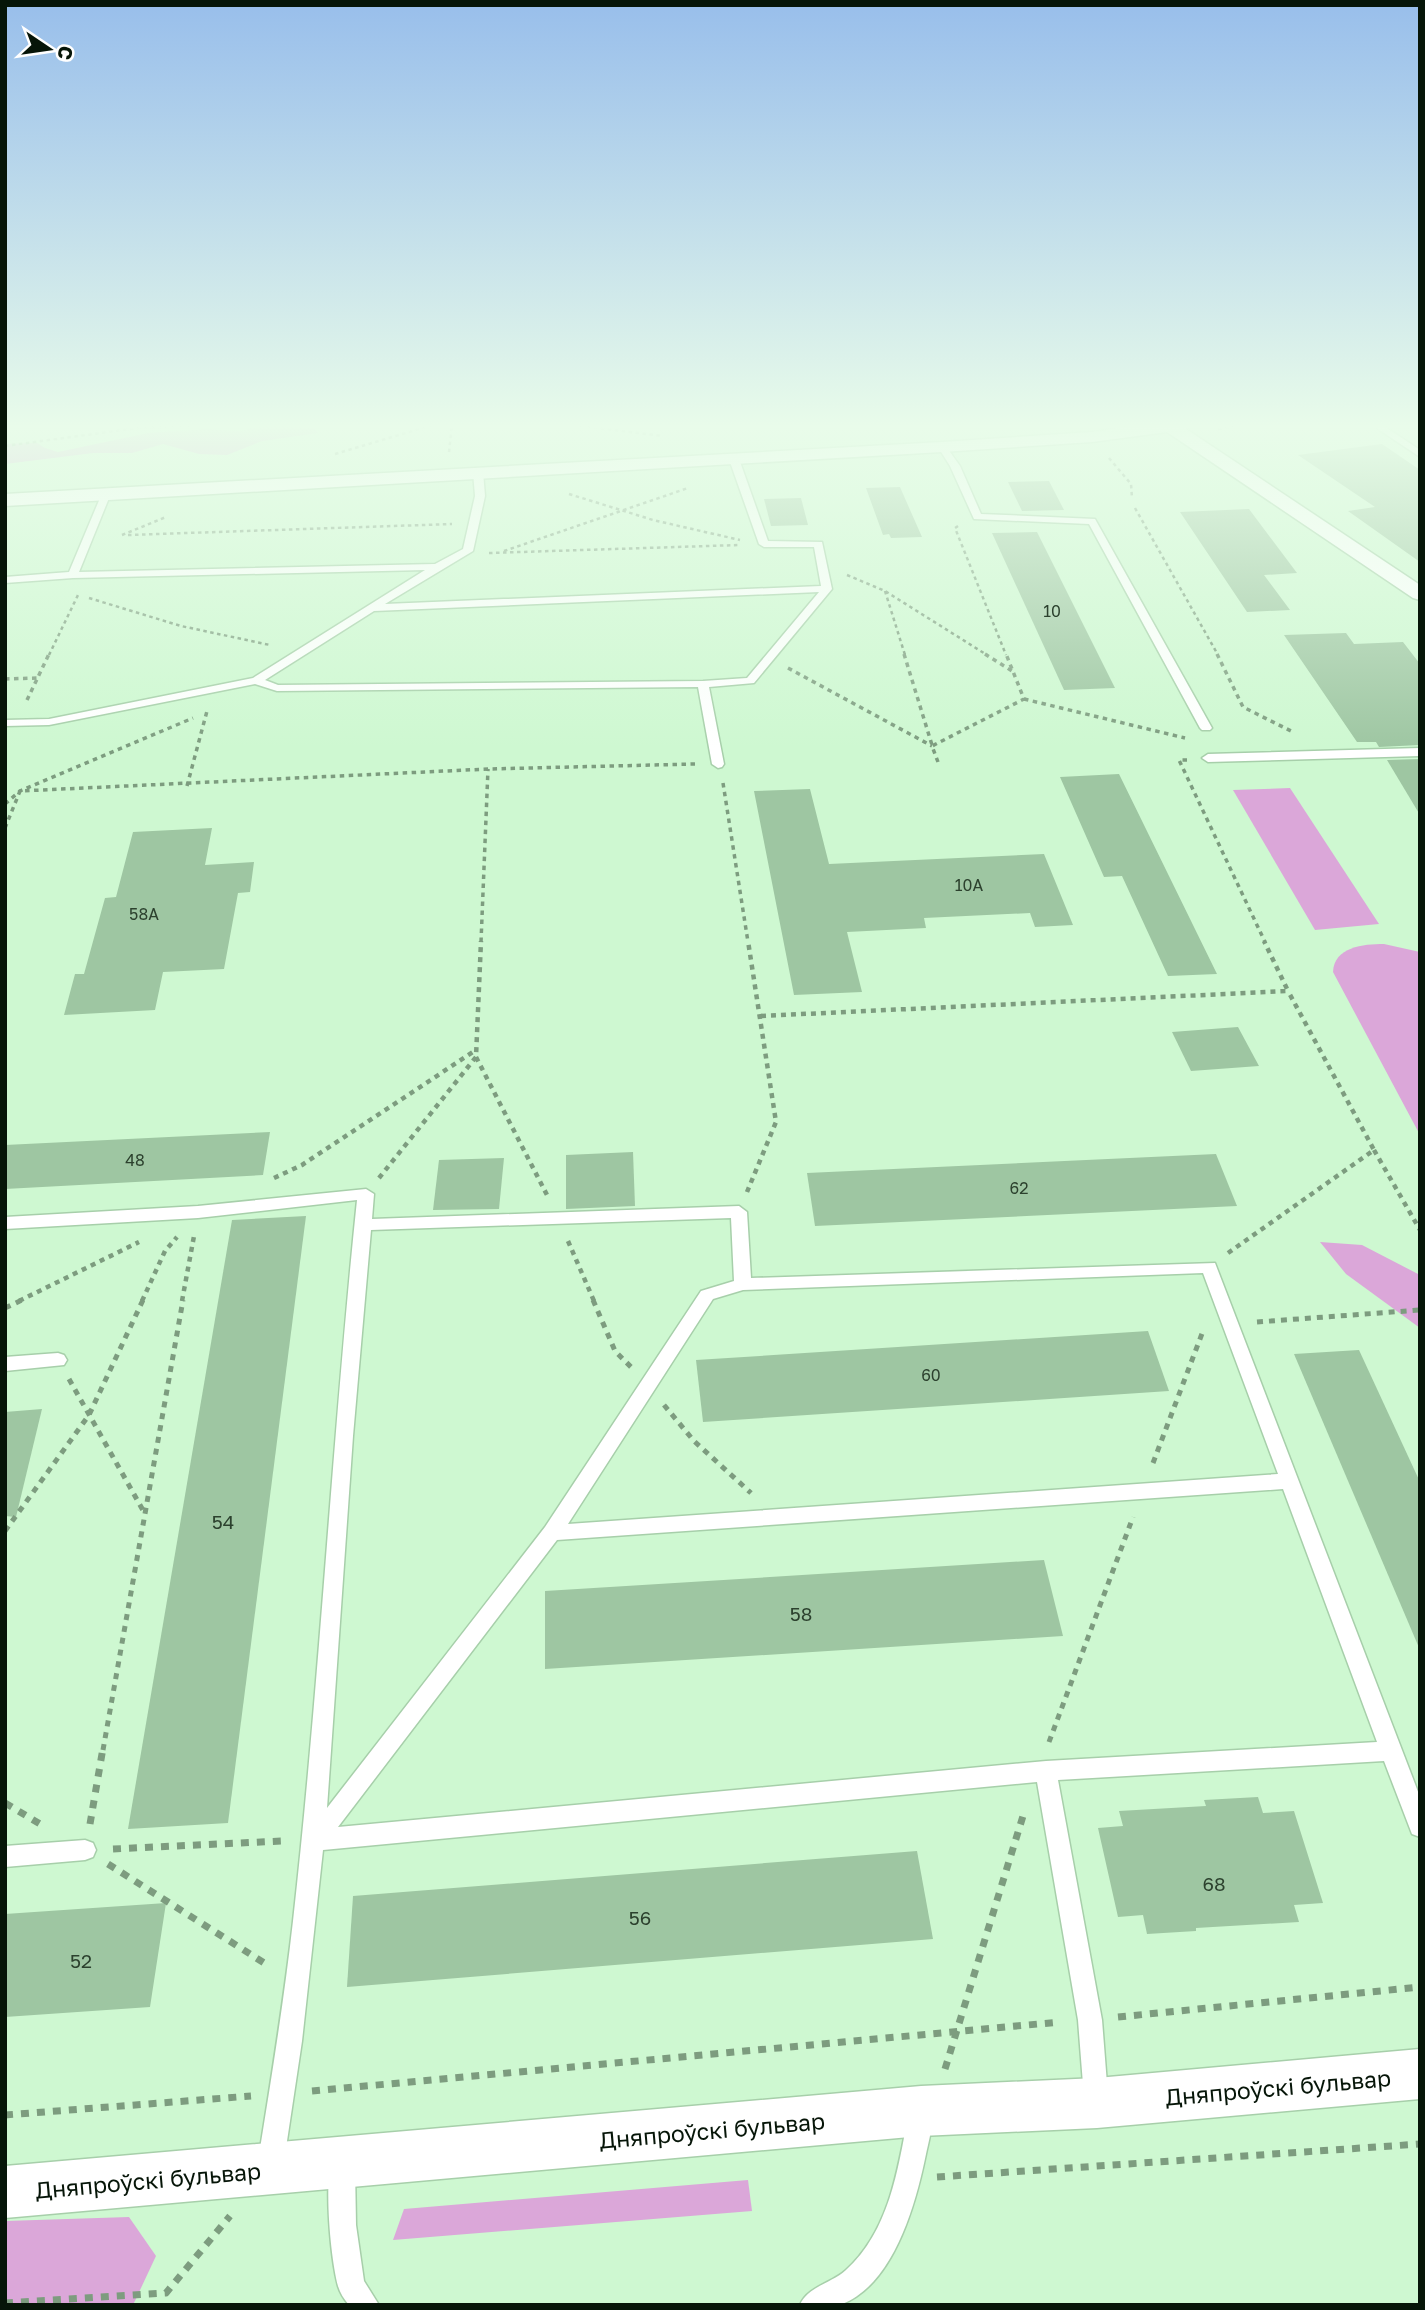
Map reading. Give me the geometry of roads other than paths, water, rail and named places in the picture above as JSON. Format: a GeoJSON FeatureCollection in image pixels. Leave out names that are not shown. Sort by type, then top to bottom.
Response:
{"type":"FeatureCollection","features":[{"type":"Feature","properties":{"kind":"street"},"geometry":{"type":"LineString","coordinates":[[1331,533],[1420,594]]}},
{"type":"Feature","properties":{"kind":"street","name":"Дняпроўскі бульвар"},"geometry":{"type":"LineString","coordinates":[[5,2192],[928,2110],[1097,2103],[1420,2074]]}},
{"type":"Feature","properties":{"kind":"lane"},"geometry":{"type":"LineString","coordinates":[[73,575],[90,533]]}},
{"type":"Feature","properties":{"kind":"lane"},"geometry":{"type":"LineString","coordinates":[[11,723],[49,722],[256,681],[437,566],[468,551],[472,533]]}},
{"type":"Feature","properties":{"kind":"lane"},"geometry":{"type":"LineString","coordinates":[[760,533],[764,544],[818,544],[827,589]]}},
{"type":"Feature","properties":{"kind":"lane"},"geometry":{"type":"LineString","coordinates":[[1098,533],[1206,728]]}},
{"type":"Feature","properties":{"kind":"lane"},"geometry":{"type":"LineString","coordinates":[[5,580],[73,575],[437,566]]}},
{"type":"Feature","properties":{"kind":"lane"},"geometry":{"type":"LineString","coordinates":[[372,608],[827,589]]}},
{"type":"Feature","properties":{"kind":"lane"},"geometry":{"type":"LineString","coordinates":[[256,681],[277,688],[703,684],[750,681],[827,589]]}},
{"type":"Feature","properties":{"kind":"lane"},"geometry":{"type":"LineString","coordinates":[[703,684],[719,764]]}},
{"type":"Feature","properties":{"kind":"lane"},"geometry":{"type":"LineString","coordinates":[[1208,758],[1420,752]]}},
{"type":"Feature","properties":{"kind":"lane"},"geometry":{"type":"LineString","coordinates":[[5,1223],[198,1212],[366,1194],[314,1840],[283,2093],[269,2170]]}},
{"type":"Feature","properties":{"kind":"lane"},"geometry":{"type":"LineString","coordinates":[[362,1225],[739,1212],[743,1284]]}},
{"type":"Feature","properties":{"kind":"lane"},"geometry":{"type":"LineString","coordinates":[[314,1840],[552,1533],[707,1295],[743,1284],[1209,1267],[1420,1827]]}},
{"type":"Feature","properties":{"kind":"lane"},"geometry":{"type":"LineString","coordinates":[[5,1364],[58,1360]]}},
{"type":"Feature","properties":{"kind":"lane"},"geometry":{"type":"LineString","coordinates":[[552,1533],[1290,1481]]}},
{"type":"Feature","properties":{"kind":"lane"},"geometry":{"type":"LineString","coordinates":[[314,1840],[1042,1772],[1392,1751]]}},
{"type":"Feature","properties":{"kind":"lane"},"geometry":{"type":"LineString","coordinates":[[1042,1772],[1090,2020],[1097,2103]]}},
{"type":"Feature","properties":{"kind":"lane"},"geometry":{"type":"LineString","coordinates":[[5,1857],[85,1850]]}},
{"type":"Feature","properties":{"kind":"lane"},"geometry":{"type":"LineString","coordinates":[[813,2305],[856,2279],[884,2243],[909,2179],[928,2110]]}},
{"type":"Feature","properties":{"kind":"lane"},"geometry":{"type":"LineString","coordinates":[[342,2164],[343,2225],[351,2286],[366,2305]]}}]}
